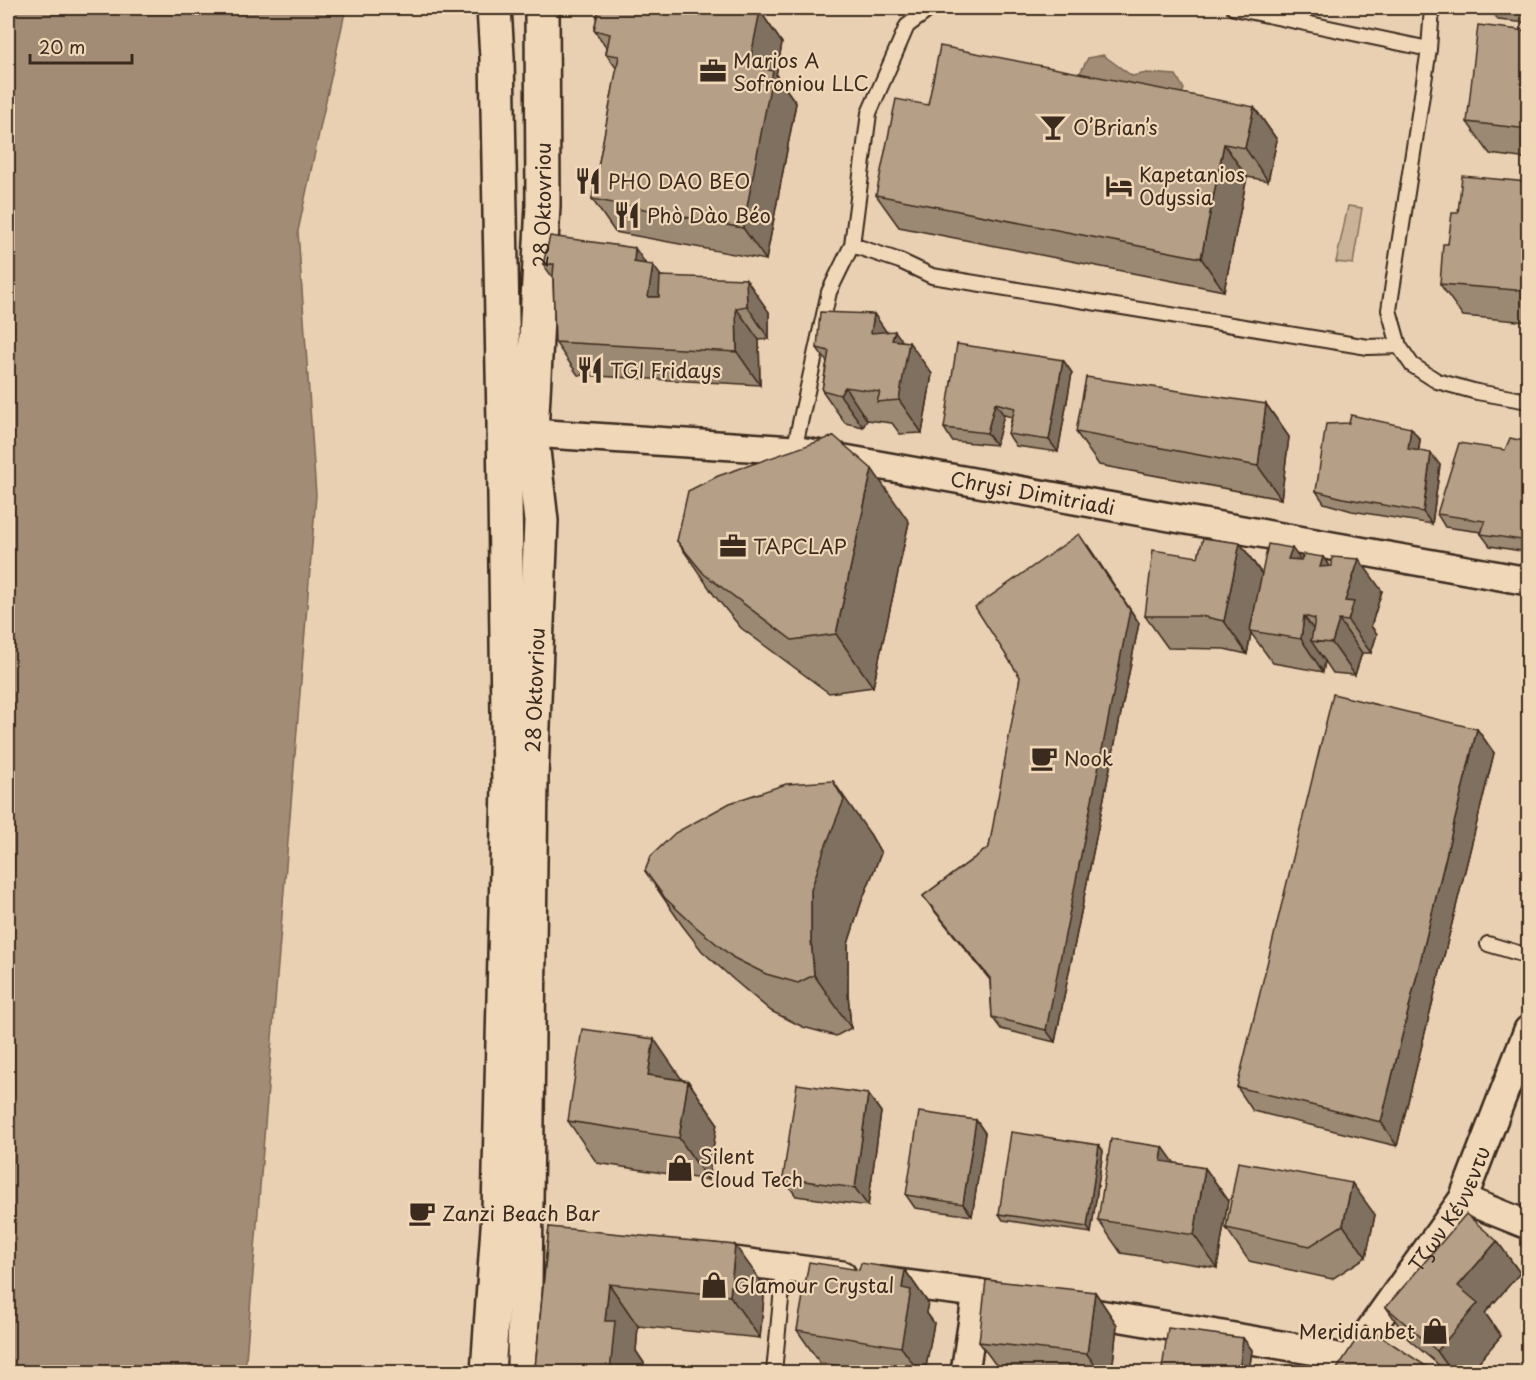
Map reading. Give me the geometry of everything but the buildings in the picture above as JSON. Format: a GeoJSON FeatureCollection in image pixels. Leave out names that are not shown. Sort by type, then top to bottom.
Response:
{"type":"FeatureCollection","features":[{"type":"Feature","properties":{"kind":"main road","name":"28 Oktovriou"},"geometry":{"type":"LineString","coordinates":[[489,1372],[499,1213],[509,785],[504,422],[494,8]]}},
{"type":"Feature","properties":{"kind":"main road","name":"28 Oktovriou"},"geometry":{"type":"LineString","coordinates":[[524,1372],[538,1235],[531,777],[541,521],[531,433],[543,206],[542,8]]}},
{"type":"Feature","properties":{"kind":"street","name":"Chrysi Dimitriadi"},"geometry":{"type":"LineString","coordinates":[[531,433],[794,450],[1528,581]]}},
{"type":"Feature","properties":{"kind":"street","name":"Τζων Κέννεντυ"},"geometry":{"type":"LineString","coordinates":[[1346,1366],[1463,1199],[1528,1030]]}},
{"type":"Feature","properties":{"kind":"street"},"geometry":{"type":"LineString","coordinates":[[1463,1199],[1528,1224]]}},
{"type":"Feature","properties":{"kind":"street"},"geometry":{"type":"LineString","coordinates":[[690,1255],[977,1293],[1310,1350],[1346,1366]]}},
{"type":"Feature","properties":{"kind":"street"},"geometry":{"type":"LineString","coordinates":[[965,1372],[977,1293]]}},
{"type":"Feature","properties":{"kind":"lane"},"geometry":{"type":"LineString","coordinates":[[794,450],[829,292],[852,245],[869,113],[907,27],[931,8]]}},
{"type":"Feature","properties":{"kind":"lane"},"geometry":{"type":"LineString","coordinates":[[1234,8],[1429,49]]}},
{"type":"Feature","properties":{"kind":"lane"},"geometry":{"type":"LineString","coordinates":[[1432,8],[1429,49],[1389,310],[1399,346],[1412,365],[1437,381],[1477,392],[1528,401]]}},
{"type":"Feature","properties":{"kind":"lane"},"geometry":{"type":"LineString","coordinates":[[852,245],[900,261],[932,276],[1368,347],[1399,346]]}},
{"type":"Feature","properties":{"kind":"lane"},"geometry":{"type":"LineString","coordinates":[[1488,944],[1528,956]]}},
{"type":"Feature","properties":{"kind":"lane"},"geometry":{"type":"LineString","coordinates":[[774,1372],[784,1268]]}},
{"type":"Feature","properties":{"kind":"shaded area"},"geometry":{"type":"Polygon","coordinates":[[[8,8],[344,8],[345,12],[298,231],[316,495],[245,1372],[8,1372],[8,8]]]}},
{"type":"Feature","properties":{"kind":"shaded area"},"geometry":{"type":"Polygon","coordinates":[[[1103,55],[1132,76],[1147,73],[1176,75],[1184,89],[1177,105],[1084,88],[1080,73],[1088,58],[1103,55]]]}},
{"type":"Feature","properties":{"kind":"shaded area"},"geometry":{"type":"Polygon","coordinates":[[[1348,206],[1362,208],[1353,264],[1336,262],[1348,206]]]}},
{"type":"Feature","properties":{"kind":"place","name":"Marios A Sofroniou LLC"},"geometry":{"type":"Point","coordinates":[713,71]}},
{"type":"Feature","properties":{"kind":"place","name":"O’Brian’s"},"geometry":{"type":"Point","coordinates":[1053,127]}},
{"type":"Feature","properties":{"kind":"place","name":"PHO DAO BEO"},"geometry":{"type":"Point","coordinates":[588,181]}},
{"type":"Feature","properties":{"kind":"place","name":"Kapetanios Odyssia"},"geometry":{"type":"Point","coordinates":[1119,186]}},
{"type":"Feature","properties":{"kind":"place","name":"Phò Dào Béo"},"geometry":{"type":"Point","coordinates":[627,215]}},
{"type":"Feature","properties":{"kind":"place","name":"TGI Fridays"},"geometry":{"type":"Point","coordinates":[590,370]}},
{"type":"Feature","properties":{"kind":"place","name":"TAPCLAP"},"geometry":{"type":"Point","coordinates":[733,546]}},
{"type":"Feature","properties":{"kind":"place","name":"Nook"},"geometry":{"type":"Point","coordinates":[1044,758]}},
{"type":"Feature","properties":{"kind":"place","name":"Silent Cloud Tech"},"geometry":{"type":"Point","coordinates":[680,1168]}},
{"type":"Feature","properties":{"kind":"place","name":"Zanzi Beach Bar"},"geometry":{"type":"Point","coordinates":[422,1213]}},
{"type":"Feature","properties":{"kind":"place","name":"Glamour Crystal"},"geometry":{"type":"Point","coordinates":[714,1285]}},
{"type":"Feature","properties":{"kind":"place","name":"Meridianbet"},"geometry":{"type":"Point","coordinates":[1435,1331]}}]}
